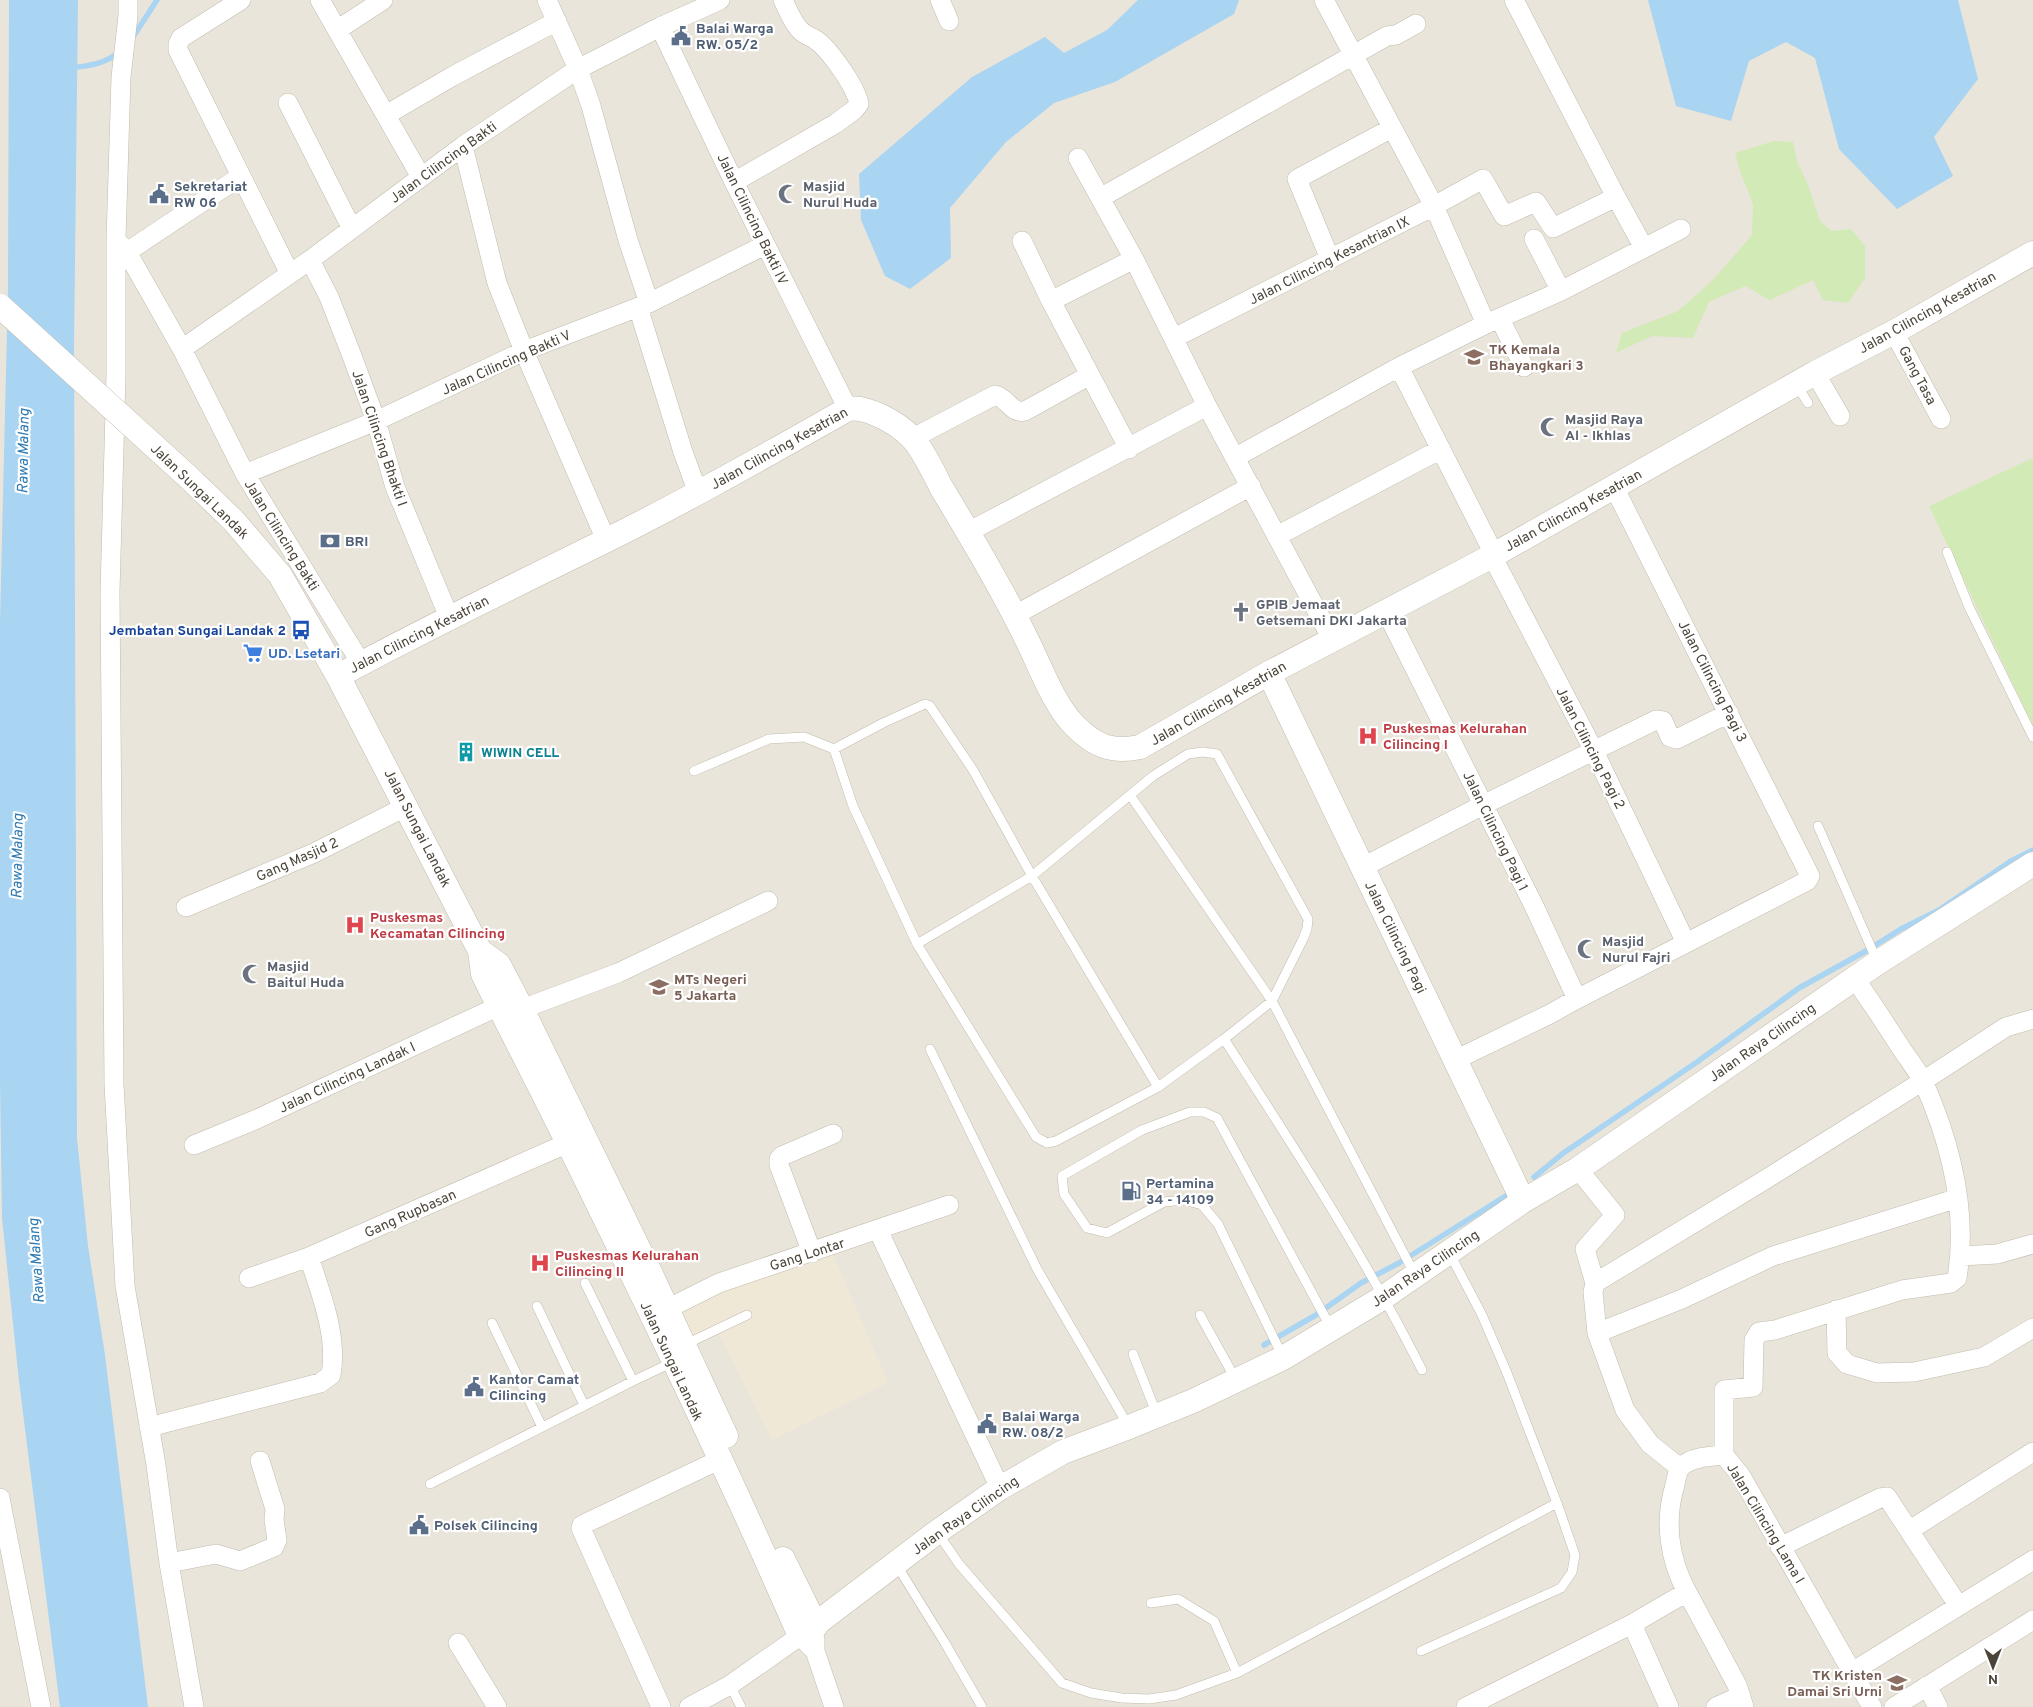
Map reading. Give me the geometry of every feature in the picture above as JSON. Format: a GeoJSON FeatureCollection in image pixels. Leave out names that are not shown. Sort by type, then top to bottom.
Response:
{"type":"FeatureCollection","features":[{"type":"Feature","properties":{"kind":"street"},"geometry":{"type":"LineString","coordinates":[[241,0],[180,38],[177,47],[290,274]]}},
{"type":"Feature","properties":{"kind":"street"},"geometry":{"type":"LineString","coordinates":[[320,0],[421,177]]}},
{"type":"Feature","properties":{"kind":"street"},"geometry":{"type":"LineString","coordinates":[[337,30],[383,0]]}},
{"type":"Feature","properties":{"kind":"street"},"geometry":{"type":"LineString","coordinates":[[547,0],[578,69],[594,115],[683,452],[698,493]]}},
{"type":"Feature","properties":{"kind":"street"},"geometry":{"type":"LineString","coordinates":[[734,182],[835,124],[859,104],[858,97],[842,70],[815,39],[808,37],[796,26],[783,0]]}},
{"type":"Feature","properties":{"kind":"street"},"geometry":{"type":"LineString","coordinates":[[1324,0],[1493,321],[1524,367]]}},
{"type":"Feature","properties":{"kind":"street"},"geometry":{"type":"LineString","coordinates":[[1514,0],[1644,248]]}},
{"type":"Feature","properties":{"kind":"street","name":"Jalan Cilincing Bakti"},"geometry":{"type":"LineString","coordinates":[[182,350],[310,260],[463,146],[578,69],[711,2]]}},
{"type":"Feature","properties":{"kind":"street"},"geometry":{"type":"LineString","coordinates":[[128,8],[121,77],[121,246],[116,375],[110,667],[114,1084],[124,1286],[149,1427],[169,1563],[194,1707]]}},
{"type":"Feature","properties":{"kind":"street"},"geometry":{"type":"LineString","coordinates":[[386,115],[453,76],[557,21]]}},
{"type":"Feature","properties":{"kind":"street"},"geometry":{"type":"LineString","coordinates":[[1100,198],[1387,36],[1396,35],[1416,24]]}},
{"type":"Feature","properties":{"kind":"street","name":"Jalan Cilincing Bakti IV"},"geometry":{"type":"LineString","coordinates":[[660,27],[765,245],[848,409]]}},
{"type":"Feature","properties":{"kind":"street"},"geometry":{"type":"LineString","coordinates":[[288,103],[352,229]]}},
{"type":"Feature","properties":{"kind":"street"},"geometry":{"type":"LineString","coordinates":[[1330,259],[1297,180],[1392,128]]}},
{"type":"Feature","properties":{"kind":"street"},"geometry":{"type":"LineString","coordinates":[[463,146],[497,283],[524,351],[606,540]]}},
{"type":"Feature","properties":{"kind":"street"},"geometry":{"type":"LineString","coordinates":[[1078,158],[1134,259],[1208,406],[1332,639]]}},
{"type":"Feature","properties":{"kind":"street"},"geometry":{"type":"LineString","coordinates":[[121,246],[241,176]]}},
{"type":"Feature","properties":{"kind":"street","name":"Jalan Cilincing Kesantrian IX"},"geometry":{"type":"LineString","coordinates":[[1174,338],[1434,206],[1483,179],[1504,216],[1536,202],[1553,228],[1616,197]]}},
{"type":"Feature","properties":{"kind":"street"},"geometry":{"type":"LineString","coordinates":[[1236,457],[1399,367],[1493,321],[1561,291],[1681,229]]}},
{"type":"Feature","properties":{"kind":"street"},"geometry":{"type":"LineString","coordinates":[[1534,239],[1561,291]]}},
{"type":"Feature","properties":{"kind":"street"},"geometry":{"type":"LineString","coordinates":[[1022,241],[1051,301],[1129,449]]}},
{"type":"Feature","properties":{"kind":"street","name":"Jalan Cilincing Bakti V"},"geometry":{"type":"LineString","coordinates":[[245,474],[376,421],[524,351],[644,305],[765,245]]}},
{"type":"Feature","properties":{"kind":"street","name":"Jalan Cilincing Bakti"},"geometry":{"type":"LineString","coordinates":[[121,246],[182,350],[245,474],[361,663]]}},
{"type":"Feature","properties":{"kind":"street","name":"Jalan Cilincing Kesatrian"},"geometry":{"type":"LineString","coordinates":[[338,676],[450,617],[698,493],[848,409],[862,408],[913,438],[1015,615],[1061,707],[1074,725],[1089,738],[1105,747],[1123,750],[1140,747],[1332,639],[1493,555],[1614,487],[1806,387],[1894,332],[2033,253]]}},
{"type":"Feature","properties":{"kind":"street"},"geometry":{"type":"LineString","coordinates":[[1051,301],[1134,259]]}},
{"type":"Feature","properties":{"kind":"street","name":"Jalan Cilincing Bhakti I"},"geometry":{"type":"LineString","coordinates":[[310,260],[329,297],[376,421],[395,486],[450,617]]}},
{"type":"Feature","properties":{"kind":"street","name":"Jalan Sungai Landak"},"geometry":{"type":"LineString","coordinates":[[0,306],[233,520],[280,575],[338,676],[407,806],[480,951],[483,974],[568,1143],[627,1245],[668,1310],[719,1460],[768,1564],[810,1638]]}},
{"type":"Feature","properties":{"kind":"street","name":"Gang Tasa"},"geometry":{"type":"LineString","coordinates":[[1894,332],[1941,419]]}},
{"type":"Feature","properties":{"kind":"street","name":"Jalan Cilincing Pagi 2"},"geometry":{"type":"LineString","coordinates":[[1399,367],[1594,751],[1686,943]]}},
{"type":"Feature","properties":{"kind":"street"},"geometry":{"type":"LineString","coordinates":[[913,438],[996,394],[1014,410],[1019,413],[1025,412],[1090,375]]}},
{"type":"Feature","properties":{"kind":"street"},"geometry":{"type":"LineString","coordinates":[[1806,387],[1840,416]]}},
{"type":"Feature","properties":{"kind":"street"},"geometry":{"type":"LineString","coordinates":[[968,532],[1208,406]]}},
{"type":"Feature","properties":{"kind":"street"},"geometry":{"type":"LineString","coordinates":[[1277,536],[1441,449]]}},
{"type":"Feature","properties":{"kind":"street"},"geometry":{"type":"LineString","coordinates":[[1015,615],[1251,486]]}},
{"type":"Feature","properties":{"kind":"street","name":"Jalan Cilincing Pagi 3"},"geometry":{"type":"LineString","coordinates":[[1614,487],[1810,876],[1807,881],[1686,943]]}},
{"type":"Feature","properties":{"kind":"street","name":"Jalan Cilincing Pagi 1"},"geometry":{"type":"LineString","coordinates":[[1386,611],[1577,999]]}},
{"type":"Feature","properties":{"kind":"street","name":"Jalan Cilincing Pagi"},"geometry":{"type":"LineString","coordinates":[[1269,674],[1523,1201]]}},
{"type":"Feature","properties":{"kind":"street"},"geometry":{"type":"LineString","coordinates":[[1363,867],[1483,805],[1656,720],[1663,721],[1670,737],[1677,739],[1729,713]]}},
{"type":"Feature","properties":{"kind":"street","name":"Gang Masjid 2"},"geometry":{"type":"LineString","coordinates":[[186,907],[314,853],[407,806]]}},
{"type":"Feature","properties":{"kind":"street","name":"Jalan Raya Cilincing"},"geometry":{"type":"LineString","coordinates":[[810,1638],[896,1564],[937,1532],[1000,1488],[1063,1452],[1158,1416],[1283,1358],[1332,1329],[1416,1276],[1448,1251],[1523,1201],[1578,1169],[1854,978],[2033,864]]}},
{"type":"Feature","properties":{"kind":"street"},"geometry":{"type":"LineString","coordinates":[[522,1009],[618,973],[768,901]]}},
{"type":"Feature","properties":{"kind":"street"},"geometry":{"type":"LineString","coordinates":[[1456,1060],[1550,1014],[1686,943]]}},
{"type":"Feature","properties":{"kind":"street","name":"Jalan Sungai Landak"},"geometry":{"type":"LineString","coordinates":[[480,951],[499,965],[522,1009],[627,1245],[682,1354],[810,1638]]}},
{"type":"Feature","properties":{"kind":"street"},"geometry":{"type":"LineString","coordinates":[[1724,1455],[1724,1390],[1750,1388],[1754,1385],[1754,1340],[1759,1332],[1775,1330],[1902,1290],[1951,1283],[1957,1278],[1961,1256],[1961,1230],[1954,1170],[1923,1081],[1854,978]]}},
{"type":"Feature","properties":{"kind":"street","name":"Jalan Cilincing Landak I"},"geometry":{"type":"LineString","coordinates":[[194,1145],[264,1116],[499,1006]]}},
{"type":"Feature","properties":{"kind":"street"},"geometry":{"type":"LineString","coordinates":[[1595,1283],[1764,1182],[2006,1027],[2033,1019]]}},
{"type":"Feature","properties":{"kind":"street"},"geometry":{"type":"LineString","coordinates":[[812,1253],[779,1165],[779,1159],[832,1134]]}},
{"type":"Feature","properties":{"kind":"street","name":"Gang Rupbasan"},"geometry":{"type":"LineString","coordinates":[[249,1278],[309,1257],[568,1143]]}},
{"type":"Feature","properties":{"kind":"street"},"geometry":{"type":"LineString","coordinates":[[1578,1169],[1615,1215],[1585,1249],[1595,1283],[1593,1292],[1597,1333],[1625,1410],[1650,1444],[1680,1468],[1669,1503],[1668,1530],[1679,1578],[1712,1636],[1742,1702],[1716,1707]]}},
{"type":"Feature","properties":{"kind":"street"},"geometry":{"type":"LineString","coordinates":[[1597,1333],[1682,1298],[1774,1256],[1958,1198]]}},
{"type":"Feature","properties":{"kind":"street","name":"Gang Lontar"},"geometry":{"type":"LineString","coordinates":[[668,1310],[719,1283],[949,1205]]}},
{"type":"Feature","properties":{"kind":"street"},"geometry":{"type":"LineString","coordinates":[[878,1230],[1000,1488]]}},
{"type":"Feature","properties":{"kind":"street"},"geometry":{"type":"LineString","coordinates":[[1961,1256],[1997,1254],[2033,1244]]}},
{"type":"Feature","properties":{"kind":"street"},"geometry":{"type":"LineString","coordinates":[[149,1427],[320,1383],[331,1375],[334,1361],[326,1312],[309,1257]]}},
{"type":"Feature","properties":{"kind":"street"},"geometry":{"type":"LineString","coordinates":[[1836,1310],[1837,1353],[1847,1364],[1877,1373],[1914,1372],[1984,1357],[2033,1328]]}},
{"type":"Feature","properties":{"kind":"street"},"geometry":{"type":"LineString","coordinates":[[1910,1530],[2033,1452]]}},
{"type":"Feature","properties":{"kind":"street","name":"Jalan Cilincing Lama I"},"geometry":{"type":"LineString","coordinates":[[1680,1468],[1690,1461],[1724,1455],[1741,1476],[1872,1707]]}},
{"type":"Feature","properties":{"kind":"street"},"geometry":{"type":"LineString","coordinates":[[661,1707],[581,1528],[582,1525],[719,1460]]}},
{"type":"Feature","properties":{"kind":"street"},"geometry":{"type":"LineString","coordinates":[[169,1563],[216,1554],[240,1561],[274,1547],[278,1540],[274,1520],[275,1509],[260,1461]]}},
{"type":"Feature","properties":{"kind":"street"},"geometry":{"type":"LineString","coordinates":[[1780,1547],[1883,1496],[1887,1497],[1958,1605]]}},
{"type":"Feature","properties":{"kind":"street"},"geometry":{"type":"LineString","coordinates":[[0,1498],[41,1707]]}},
{"type":"Feature","properties":{"kind":"street"},"geometry":{"type":"LineString","coordinates":[[1852,1672],[2033,1560]]}},
{"type":"Feature","properties":{"kind":"street"},"geometry":{"type":"LineString","coordinates":[[1466,1707],[1632,1624],[1687,1592]]}},
{"type":"Feature","properties":{"kind":"street"},"geometry":{"type":"LineString","coordinates":[[1894,1707],[2033,1620]]}},
{"type":"Feature","properties":{"kind":"street"},"geometry":{"type":"LineString","coordinates":[[1632,1624],[1669,1707]]}},
{"type":"Feature","properties":{"kind":"street"},"geometry":{"type":"LineString","coordinates":[[689,1707],[810,1638],[834,1707]]}},
{"type":"Feature","properties":{"kind":"street"},"geometry":{"type":"LineString","coordinates":[[458,1643],[497,1707]]}},
{"type":"Feature","properties":{"kind":"street"},"geometry":{"type":"LineString","coordinates":[[1927,1686],[1938,1707]]}},
{"type":"Feature","properties":{"kind":"lane"},"geometry":{"type":"LineString","coordinates":[[1947,552],[1969,607],[2033,737]]}},
{"type":"Feature","properties":{"kind":"lane"},"geometry":{"type":"LineString","coordinates":[[834,749],[882,722],[925,704],[928,705],[973,770],[1032,876],[1158,1087]]}},
{"type":"Feature","properties":{"kind":"lane"},"geometry":{"type":"LineString","coordinates":[[694,771],[769,740],[804,737],[834,749],[854,806],[917,944],[1036,1137],[1047,1143],[1056,1141],[1158,1087],[1272,1001],[1307,930],[1308,919],[1217,754],[1203,752],[1188,754],[1153,776],[1032,876],[917,944]]}},
{"type":"Feature","properties":{"kind":"lane"},"geometry":{"type":"LineString","coordinates":[[1130,794],[1272,1001],[1416,1276]]}},
{"type":"Feature","properties":{"kind":"lane"},"geometry":{"type":"LineString","coordinates":[[1818,826],[1877,963]]}},
{"type":"Feature","properties":{"kind":"lane"},"geometry":{"type":"LineString","coordinates":[[1224,1039],[1336,1214],[1384,1297],[1422,1370]]}},
{"type":"Feature","properties":{"kind":"lane"},"geometry":{"type":"LineString","coordinates":[[930,1049],[1037,1269],[1129,1427]]}},
{"type":"Feature","properties":{"kind":"lane"},"geometry":{"type":"LineString","coordinates":[[1283,1358],[1218,1224],[1202,1205],[1184,1200],[1164,1202],[1107,1233],[1087,1228],[1064,1194],[1062,1176],[1142,1130],[1190,1112],[1204,1112],[1217,1118],[1332,1329]]}},
{"type":"Feature","properties":{"kind":"lane"},"geometry":{"type":"LineString","coordinates":[[1421,1651],[1561,1588],[1572,1572],[1575,1555],[1557,1503],[1482,1315],[1448,1251]]}},
{"type":"Feature","properties":{"kind":"lane"},"geometry":{"type":"LineString","coordinates":[[585,1283],[633,1381]]}},
{"type":"Feature","properties":{"kind":"lane"},"geometry":{"type":"LineString","coordinates":[[537,1306],[584,1405]]}},
{"type":"Feature","properties":{"kind":"lane"},"geometry":{"type":"LineString","coordinates":[[430,1484],[633,1381],[746,1315]]}},
{"type":"Feature","properties":{"kind":"lane"},"geometry":{"type":"LineString","coordinates":[[1200,1315],[1236,1380]]}},
{"type":"Feature","properties":{"kind":"lane"},"geometry":{"type":"LineString","coordinates":[[492,1323],[542,1427]]}},
{"type":"Feature","properties":{"kind":"lane"},"geometry":{"type":"LineString","coordinates":[[1133,1354],[1158,1416]]}},
{"type":"Feature","properties":{"kind":"lane"},"geometry":{"type":"LineString","coordinates":[[937,1532],[965,1572],[1062,1683],[1091,1693],[1122,1698],[1149,1699],[1176,1695],[1236,1673],[1557,1503]]}},
{"type":"Feature","properties":{"kind":"lane"},"geometry":{"type":"LineString","coordinates":[[896,1564],[946,1642],[982,1707]]}},
{"type":"Feature","properties":{"kind":"lane"},"geometry":{"type":"LineString","coordinates":[[1151,1603],[1178,1599],[1214,1621],[1236,1673]]}},
{"type":"Feature","properties":{"kind":"lane"},"geometry":{"type":"LineString","coordinates":[[730,1685],[741,1707]]}},
{"type":"Feature","properties":{"kind":"shaded area"},"geometry":{"type":"Polygon","coordinates":[[[0,0],[2033,0],[2033,1707],[0,1707],[0,0]]]}},
{"type":"Feature","properties":{"kind":"shaded area"},"geometry":{"type":"Polygon","coordinates":[[[831,1250],[888,1383],[772,1440],[717,1330],[686,1343],[671,1311],[831,1250]]]}},
{"type":"Feature","properties":{"kind":"green space"},"geometry":{"type":"Polygon","coordinates":[[[1774,141],[1793,142],[1797,161],[1808,185],[1820,221],[1832,231],[1851,229],[1865,246],[1865,278],[1848,303],[1823,300],[1813,280],[1770,300],[1745,286],[1709,302],[1693,338],[1652,336],[1616,353],[1622,333],[1678,311],[1713,280],[1752,235],[1753,204],[1735,153],[1774,141]]]}},
{"type":"Feature","properties":{"kind":"green space"},"geometry":{"type":"Polygon","coordinates":[[[2033,458],[2033,726],[1929,506],[2033,458]]]}},
{"type":"Feature","properties":{"kind":"water","name":"Rawa Malang"},"geometry":{"type":"Polygon","coordinates":[[[9,0],[78,0],[74,349],[77,1138],[88,1246],[105,1355],[148,1707],[60,1707],[19,1381],[2,1218],[0,1078],[0,623],[8,288],[9,0]]]}},
{"type":"Feature","properties":{"kind":"water"},"geometry":{"type":"Polygon","coordinates":[[[1138,0],[1239,0],[1234,14],[1115,82],[1054,103],[1006,142],[950,208],[951,258],[910,289],[885,276],[861,220],[859,174],[972,77],[1045,37],[1064,53],[1107,30],[1138,0]]]}},
{"type":"Feature","properties":{"kind":"water"},"geometry":{"type":"Polygon","coordinates":[[[1648,0],[1958,0],[1978,79],[1934,137],[1953,176],[1897,209],[1839,149],[1815,58],[1786,42],[1749,61],[1731,121],[1676,106],[1648,0]]]}},
{"type":"Feature","properties":{"kind":"waterway"},"geometry":{"type":"LineString","coordinates":[[131,40],[157,0]]}},
{"type":"Feature","properties":{"kind":"waterway"},"geometry":{"type":"LineString","coordinates":[[70,68],[102,62],[119,52]]}},
{"type":"Feature","properties":{"kind":"waterway"},"geometry":{"type":"LineString","coordinates":[[1534,1177],[1562,1154],[1697,1062],[1799,988],[1866,951],[1901,929],[1939,910],[2011,861],[2033,850]]}},
{"type":"Feature","properties":{"kind":"waterway"},"geometry":{"type":"LineString","coordinates":[[1264,1345],[1316,1315],[1361,1283],[1399,1263],[1512,1192]]}},
{"type":"Feature","properties":{"kind":"place","name":"Balai Warga RW. 05/2"},"geometry":{"type":"Point","coordinates":[681,36]}},
{"type":"Feature","properties":{"kind":"place","name":"Sekretariat RW 06"},"geometry":{"type":"Point","coordinates":[159,194]}},
{"type":"Feature","properties":{"kind":"place","name":"Masjid Nurul Huda"},"geometry":{"type":"Point","coordinates":[788,194]}},
{"type":"Feature","properties":{"kind":"place","name":"TK Kemala Bhayangkari 3"},"geometry":{"type":"Point","coordinates":[1474,357]}},
{"type":"Feature","properties":{"kind":"place","name":"Masjid Raya Al - Ikhlas"},"geometry":{"type":"Point","coordinates":[1550,427]}},
{"type":"Feature","properties":{"kind":"place","name":"BRI"},"geometry":{"type":"Point","coordinates":[330,541]}},
{"type":"Feature","properties":{"kind":"place","name":"GPIB Jemaat Getsemani DKI Jakarta"},"geometry":{"type":"Point","coordinates":[1241,612]}},
{"type":"Feature","properties":{"kind":"place","name":"Jembatan Sungai Landak 2"},"geometry":{"type":"Point","coordinates":[301,630]}},
{"type":"Feature","properties":{"kind":"place","name":"UD. Lsetari"},"geometry":{"type":"Point","coordinates":[253,653]}},
{"type":"Feature","properties":{"kind":"place","name":"Puskesmas Kelurahan Cilincing I"},"geometry":{"type":"Point","coordinates":[1368,736]}},
{"type":"Feature","properties":{"kind":"place","name":"WIWIN CELL"},"geometry":{"type":"Point","coordinates":[466,752]}},
{"type":"Feature","properties":{"kind":"place","name":"Puskesmas Kecamatan Cilincing"},"geometry":{"type":"Point","coordinates":[355,925]}},
{"type":"Feature","properties":{"kind":"place","name":"Masjid Nurul Fajri"},"geometry":{"type":"Point","coordinates":[1587,949]}},
{"type":"Feature","properties":{"kind":"place","name":"Masjid Baitul Huda"},"geometry":{"type":"Point","coordinates":[252,974]}},
{"type":"Feature","properties":{"kind":"place","name":"MTs Negeri 5 Jakarta"},"geometry":{"type":"Point","coordinates":[659,987]}},
{"type":"Feature","properties":{"kind":"place","name":"Pertamina 34 - 14109"},"geometry":{"type":"Point","coordinates":[1131,1191]}},
{"type":"Feature","properties":{"kind":"place","name":"Puskesmas Kelurahan Cilincing II"},"geometry":{"type":"Point","coordinates":[540,1263]}},
{"type":"Feature","properties":{"kind":"place","name":"Kantor Camat Cilincing"},"geometry":{"type":"Point","coordinates":[474,1387]}},
{"type":"Feature","properties":{"kind":"place","name":"Balai Warga RW. 08/2"},"geometry":{"type":"Point","coordinates":[987,1424]}},
{"type":"Feature","properties":{"kind":"place","name":"Polsek Cilincing"},"geometry":{"type":"Point","coordinates":[419,1525]}},
{"type":"Feature","properties":{"kind":"place","name":"TK Kristen Damai Sri Urni"},"geometry":{"type":"Point","coordinates":[1897,1683]}}]}
